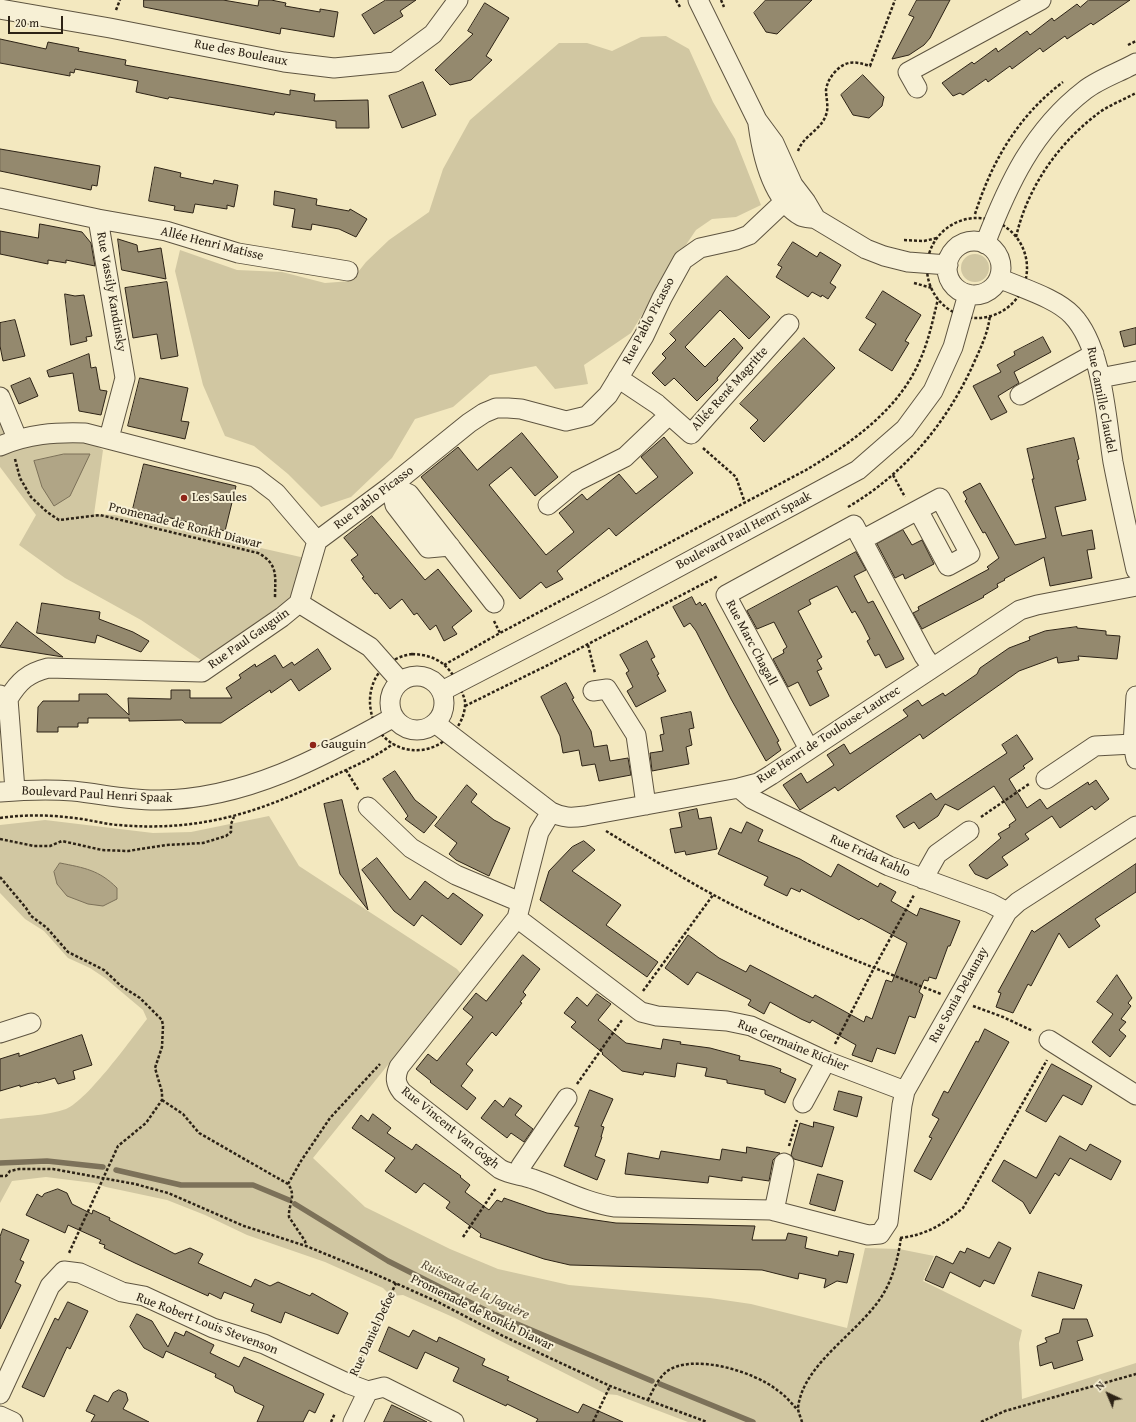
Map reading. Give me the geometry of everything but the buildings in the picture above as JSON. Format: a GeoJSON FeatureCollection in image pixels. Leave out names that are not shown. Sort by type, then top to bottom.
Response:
{"type":"FeatureCollection","features":[{"type":"Feature","properties":{"kind":"street","name":"Rue des Bouleaux"},"geometry":{"type":"LineString","coordinates":[[0,9],[110,28],[284,62],[334,68],[394,62],[433,34],[458,0]]}},
{"type":"Feature","properties":{"kind":"street"},"geometry":{"type":"LineString","coordinates":[[698,0],[757,120],[774,144],[793,185],[806,202],[816,219]]}},
{"type":"Feature","properties":{"kind":"street"},"geometry":{"type":"LineString","coordinates":[[917,88],[908,72],[1039,0]]}},
{"type":"Feature","properties":{"kind":"street"},"geometry":{"type":"LineString","coordinates":[[985,244],[1017,170],[1035,140],[1061,110],[1086,89],[1136,63]]}},
{"type":"Feature","properties":{"kind":"street"},"geometry":{"type":"LineString","coordinates":[[757,120],[761,148],[778,193],[802,217],[816,219],[850,240],[884,256],[908,262],[948,265]]}},
{"type":"Feature","properties":{"kind":"street","name":"Rue Vassily Kandinsky"},"geometry":{"type":"LineString","coordinates":[[0,198],[98,219],[125,378],[109,438]]}},
{"type":"Feature","properties":{"kind":"street","name":"Rue Pablo Picasso"},"geometry":{"type":"LineString","coordinates":[[317,541],[391,486],[469,423],[484,413],[496,408],[508,408],[522,409],[566,421],[576,420],[586,416],[608,395],[644,336],[672,278],[683,260],[700,248],[736,240],[749,235],[785,200]]}},
{"type":"Feature","properties":{"kind":"street","name":"Allée Henri Matisse"},"geometry":{"type":"LineString","coordinates":[[98,219],[166,231],[238,253],[348,271]]}},
{"type":"Feature","properties":{"kind":"street"},"geometry":{"type":"LineString","coordinates":[[974,241],[985,244],[994,250],[999,258],[1001,270],[999,278],[993,287],[986,293],[978,295],[960,289],[949,276],[948,265],[952,253],[963,244],[974,241]]}},
{"type":"Feature","properties":{"kind":"street","name":"Rue Camille Claudel"},"geometry":{"type":"LineString","coordinates":[[999,278],[1053,302],[1072,314],[1086,333],[1094,354],[1100,378],[1114,464],[1135,563]]}},
{"type":"Feature","properties":{"kind":"street","name":"Boulevard Paul Henri Spaak"},"geometry":{"type":"LineString","coordinates":[[450,687],[858,470],[905,429],[933,391],[953,347],[952,311],[960,289]]}},
{"type":"Feature","properties":{"kind":"street","name":"Allée René Magritte"},"geometry":{"type":"LineString","coordinates":[[618,378],[657,404],[691,434],[789,324]]}},
{"type":"Feature","properties":{"kind":"street"},"geometry":{"type":"LineString","coordinates":[[1020,394],[1094,354]]}},
{"type":"Feature","properties":{"kind":"street"},"geometry":{"type":"LineString","coordinates":[[1100,378],[1136,371]]}},
{"type":"Feature","properties":{"kind":"street"},"geometry":{"type":"LineString","coordinates":[[0,397],[9,442],[63,432],[86,433],[255,477],[276,493],[317,541],[299,603]]}},
{"type":"Feature","properties":{"kind":"street"},"geometry":{"type":"LineString","coordinates":[[548,505],[577,481],[625,457],[669,415]]}},
{"type":"Feature","properties":{"kind":"street"},"geometry":{"type":"LineString","coordinates":[[391,486],[395,505],[428,548],[450,546],[494,603]]}},
{"type":"Feature","properties":{"kind":"street"},"geometry":{"type":"LineString","coordinates":[[862,540],[916,511]]}},
{"type":"Feature","properties":{"kind":"street","name":"Rue Marc Chagall"},"geometry":{"type":"LineString","coordinates":[[809,749],[726,595],[854,525],[924,656],[932,667]]}},
{"type":"Feature","properties":{"kind":"street","name":"Rue Henri de Toulouse-Lautrec"},"geometry":{"type":"LineString","coordinates":[[435,723],[550,812],[568,818],[739,788],[758,783],[1020,610],[1037,605],[1136,586]]}},
{"type":"Feature","properties":{"kind":"street","name":"Rue Paul Gauguin"},"geometry":{"type":"LineString","coordinates":[[4,697],[23,678],[35,671],[48,668],[202,672],[282,617],[299,603],[370,647],[400,681]]}},
{"type":"Feature","properties":{"kind":"street"},"geometry":{"type":"LineString","coordinates":[[412,676],[422,676],[450,687],[444,699],[444,708],[441,716],[435,723],[425,729],[413,730],[402,726],[394,717],[390,709],[390,700],[393,690],[400,681],[412,676]]}},
{"type":"Feature","properties":{"kind":"street"},"geometry":{"type":"LineString","coordinates":[[596,690],[607,689],[636,735],[646,805]]}},
{"type":"Feature","properties":{"kind":"street"},"geometry":{"type":"LineString","coordinates":[[1046,779],[1094,746],[1134,752],[1136,696]]}},
{"type":"Feature","properties":{"kind":"street"},"geometry":{"type":"LineString","coordinates":[[4,697],[7,791]]}},
{"type":"Feature","properties":{"kind":"street","name":"Boulevard Paul Henri Spaak"},"geometry":{"type":"LineString","coordinates":[[7,791],[51,790],[126,799],[159,800],[189,799],[217,794],[284,774],[394,717]]}},
{"type":"Feature","properties":{"kind":"street","name":"Rue Frida Kahlo"},"geometry":{"type":"LineString","coordinates":[[739,788],[752,799],[889,866],[923,880],[990,902],[1007,912]]}},
{"type":"Feature","properties":{"kind":"street","name":"Rue Germaine Richier"},"geometry":{"type":"LineString","coordinates":[[368,807],[412,848],[456,875],[519,910],[641,1012],[657,1016],[737,1023],[751,1026],[826,1061],[905,1091]]}},
{"type":"Feature","properties":{"kind":"street","name":"Rue Vincent Van Gogh"},"geometry":{"type":"LineString","coordinates":[[550,812],[539,832],[519,910],[399,1067],[396,1075],[396,1082],[402,1092],[512,1174],[532,1178],[601,1205],[615,1208],[774,1210],[868,1235],[896,1233]]}},
{"type":"Feature","properties":{"kind":"street","name":"Rue Sonia Delaunay"},"geometry":{"type":"LineString","coordinates":[[896,1233],[888,1222],[905,1091],[1007,912],[1018,902],[1136,826]]}},
{"type":"Feature","properties":{"kind":"street"},"geometry":{"type":"LineString","coordinates":[[923,880],[937,854],[969,831]]}},
{"type":"Feature","properties":{"kind":"street"},"geometry":{"type":"LineString","coordinates":[[0,1033],[31,1023]]}},
{"type":"Feature","properties":{"kind":"street"},"geometry":{"type":"LineString","coordinates":[[1053,1042],[1136,1095]]}},
{"type":"Feature","properties":{"kind":"street"},"geometry":{"type":"LineString","coordinates":[[803,1103],[826,1061]]}},
{"type":"Feature","properties":{"kind":"street"},"geometry":{"type":"LineString","coordinates":[[512,1174],[521,1166],[567,1098]]}},
{"type":"Feature","properties":{"kind":"street"},"geometry":{"type":"LineString","coordinates":[[774,1210],[784,1163]]}},
{"type":"Feature","properties":{"kind":"street"},"geometry":{"type":"LineString","coordinates":[[0,1394],[50,1286],[64,1271]]}},
{"type":"Feature","properties":{"kind":"street","name":"Rue Robert Louis Stevenson"},"geometry":{"type":"LineString","coordinates":[[64,1271],[80,1273],[122,1292],[144,1296],[213,1328],[264,1344],[349,1384],[368,1391],[384,1387],[454,1422]]}},
{"type":"Feature","properties":{"kind":"street","name":"Rue Daniel Defoe"},"geometry":{"type":"LineString","coordinates":[[353,1422],[368,1391]]}},
{"type":"Feature","properties":{"kind":"street"},"geometry":{"type":"LineString","coordinates":[[0,1416],[13,1422]]}},
{"type":"Feature","properties":{"kind":"path"},"geometry":{"type":"LineString","coordinates":[[721,0],[727,14]]}},
{"type":"Feature","properties":{"kind":"path"},"geometry":{"type":"LineString","coordinates":[[796,158],[800,144],[819,126],[826,115],[826,89],[829,80],[844,64],[852,62],[870,66],[895,0]]}},
{"type":"Feature","properties":{"kind":"path"},"geometry":{"type":"LineString","coordinates":[[1016,238],[1021,216],[1033,190],[1054,157],[1076,132],[1097,114],[1136,93]]}},
{"type":"Feature","properties":{"kind":"path"},"geometry":{"type":"LineString","coordinates":[[976,218],[994,221],[1006,228],[1016,238],[1023,250],[1026,265],[1022,288],[1009,305],[994,314],[979,317],[952,311],[938,299],[928,279],[927,263],[930,250],[938,238],[950,226],[962,220],[976,218]]}},
{"type":"Feature","properties":{"kind":"path"},"geometry":{"type":"LineString","coordinates":[[898,240],[924,241],[938,238]]}},
{"type":"Feature","properties":{"kind":"path"},"geometry":{"type":"LineString","coordinates":[[952,311],[960,289]]}},
{"type":"Feature","properties":{"kind":"path"},"geometry":{"type":"LineString","coordinates":[[444,665],[500,633],[806,470],[852,440],[877,420],[894,401],[920,361],[928,338],[938,299]]}},
{"type":"Feature","properties":{"kind":"path"},"geometry":{"type":"LineString","coordinates":[[691,434],[697,442],[736,477],[745,503]]}},
{"type":"Feature","properties":{"kind":"path","name":"Promenade de Ronkh Diawar"},"geometry":{"type":"LineString","coordinates":[[9,442],[20,478],[32,497],[47,512],[59,520],[100,515],[232,546],[258,553],[267,558],[274,568],[276,603],[282,617]]}},
{"type":"Feature","properties":{"kind":"path"},"geometry":{"type":"LineString","coordinates":[[894,475],[916,511]]}},
{"type":"Feature","properties":{"kind":"path"},"geometry":{"type":"LineString","coordinates":[[465,706],[716,577]]}},
{"type":"Feature","properties":{"kind":"path"},"geometry":{"type":"LineString","coordinates":[[588,644],[596,690]]}},
{"type":"Feature","properties":{"kind":"path"},"geometry":{"type":"LineString","coordinates":[[412,654],[429,656],[438,660],[444,665],[452,672],[450,687],[465,698],[465,706],[461,720],[451,735],[430,748],[408,749],[389,741],[377,727],[370,710],[369,695],[375,680],[387,665],[412,654]]}},
{"type":"Feature","properties":{"kind":"path"},"geometry":{"type":"LineString","coordinates":[[346,770],[368,807]]}},
{"type":"Feature","properties":{"kind":"path"},"geometry":{"type":"LineString","coordinates":[[969,831],[977,819],[1032,782],[1046,779]]}},
{"type":"Feature","properties":{"kind":"path"},"geometry":{"type":"LineString","coordinates":[[0,838],[34,846],[50,846],[62,841],[102,850],[128,851],[166,845],[203,843],[226,836],[231,832],[231,824],[234,816]]}},
{"type":"Feature","properties":{"kind":"path"},"geometry":{"type":"LineString","coordinates":[[585,816],[626,843],[713,895],[753,915],[874,968],[1003,1017],[1053,1042],[963,1208],[945,1223],[923,1233],[896,1233],[899,1249],[886,1289],[864,1320],[814,1371],[801,1393],[798,1409],[802,1422]]}},
{"type":"Feature","properties":{"kind":"path"},"geometry":{"type":"LineString","coordinates":[[0,877],[31,916],[47,928],[68,952],[104,970],[120,986],[140,998],[162,1020],[164,1026],[163,1041],[155,1068],[162,1092],[162,1100],[146,1122],[118,1146],[70,1250],[64,1271]]}},
{"type":"Feature","properties":{"kind":"path"},"geometry":{"type":"LineString","coordinates":[[826,1061],[874,968],[923,880]]}},
{"type":"Feature","properties":{"kind":"path"},"geometry":{"type":"LineString","coordinates":[[162,1100],[183,1114],[199,1133],[288,1184],[293,1190],[289,1217],[305,1241],[306,1246]]}},
{"type":"Feature","properties":{"kind":"path"},"geometry":{"type":"LineString","coordinates":[[784,1163],[803,1103]]}},
{"type":"Feature","properties":{"kind":"path","name":"Promenade de Ronkh Diawar"},"geometry":{"type":"LineString","coordinates":[[0,1176],[6,1176],[10,1171],[18,1169],[53,1169],[104,1178],[168,1193],[244,1226],[306,1246],[396,1283],[438,1302],[503,1336],[610,1386],[707,1422]]}},
{"type":"Feature","properties":{"kind":"path"},"geometry":{"type":"LineString","coordinates":[[463,1237],[512,1174]]}},
{"type":"Feature","properties":{"kind":"path","name":"Rue Daniel Defoe"},"geometry":{"type":"LineString","coordinates":[[349,1384],[396,1283]]}},
{"type":"Feature","properties":{"kind":"path"},"geometry":{"type":"LineString","coordinates":[[648,1400],[660,1379],[667,1371],[679,1366],[714,1365],[748,1374],[760,1380],[777,1389],[798,1409]]}},
{"type":"Feature","properties":{"kind":"path"},"geometry":{"type":"LineString","coordinates":[[981,1422],[1005,1411],[1136,1374]]}},
{"type":"Feature","properties":{"kind":"path"},"geometry":{"type":"LineString","coordinates":[[593,1422],[610,1386]]}},
{"type":"Feature","properties":{"kind":"shaded area"},"geometry":{"type":"Polygon","coordinates":[[[666,36],[689,49],[713,102],[735,139],[761,205],[736,217],[712,219],[696,230],[667,273],[631,333],[584,365],[588,384],[555,389],[536,366],[490,375],[453,407],[415,419],[392,458],[351,497],[321,507],[288,474],[254,446],[225,436],[203,385],[175,271],[180,250],[237,270],[282,272],[325,283],[351,281],[366,262],[389,240],[429,212],[443,169],[470,120],[559,43],[587,43],[612,51],[641,37],[666,36]]]}},
{"type":"Feature","properties":{"kind":"shaded area"},"geometry":{"type":"Polygon","coordinates":[[[975,254],[985,258],[989,268],[985,278],[975,282],[965,278],[961,268],[965,258],[975,254]]]}},
{"type":"Feature","properties":{"kind":"shaded area"},"geometry":{"type":"Polygon","coordinates":[[[0,417],[42,442],[71,441],[91,443],[103,450],[94,514],[115,515],[305,558],[294,591],[287,601],[201,660],[141,620],[65,578],[19,545],[36,515],[0,467],[0,417]]]}},
{"type":"Feature","properties":{"kind":"shaded area"},"geometry":{"type":"Polygon","coordinates":[[[64,454],[90,454],[70,496],[54,506],[42,487],[34,461],[64,454]]]}},
{"type":"Feature","properties":{"kind":"shaded area"},"geometry":{"type":"Polygon","coordinates":[[[269,816],[299,866],[457,969],[461,974],[313,1158],[365,1207],[450,1249],[498,1269],[569,1285],[710,1298],[751,1304],[847,1328],[865,1248],[899,1249],[934,1256],[923,1281],[1022,1330],[1019,1343],[1022,1399],[1136,1363],[1136,1422],[688,1422],[617,1395],[606,1394],[455,1318],[403,1295],[391,1296],[383,1288],[325,1262],[247,1235],[205,1215],[167,1200],[94,1183],[46,1177],[12,1181],[0,1203],[0,1119],[51,1113],[66,1109],[75,1103],[97,1082],[147,1019],[143,1010],[105,978],[90,968],[68,958],[44,931],[25,919],[0,893],[0,825],[45,820],[153,833],[191,832],[269,816]]]}},
{"type":"Feature","properties":{"kind":"shaded area"},"geometry":{"type":"Polygon","coordinates":[[[60,863],[84,868],[98,873],[117,888],[117,899],[103,906],[88,904],[67,896],[57,884],[54,872],[60,863]]]}},
{"type":"Feature","properties":{"kind":"waterway","name":"Ruisseau de la Jaguère"},"geometry":{"type":"LineString","coordinates":[[0,1163],[47,1161],[103,1167]]}},
{"type":"Feature","properties":{"kind":"waterway","name":"Ruisseau de la Jaguère"},"geometry":{"type":"LineString","coordinates":[[116,1170],[181,1185],[253,1185],[289,1200]]}},
{"type":"Feature","properties":{"kind":"waterway","name":"Ruisseau de la Jaguère"},"geometry":{"type":"LineString","coordinates":[[295,1204],[388,1261],[491,1313],[652,1381]]}},
{"type":"Feature","properties":{"kind":"waterway","name":"Ruisseau de la Jaguère"},"geometry":{"type":"LineString","coordinates":[[660,1384],[753,1422]]}},
{"type":"Feature","properties":{"kind":"place","name":"Les Saules"},"geometry":{"type":"Point","coordinates":[184,498]}},
{"type":"Feature","properties":{"kind":"place","name":"Gauguin"},"geometry":{"type":"Point","coordinates":[313,745]}}]}
